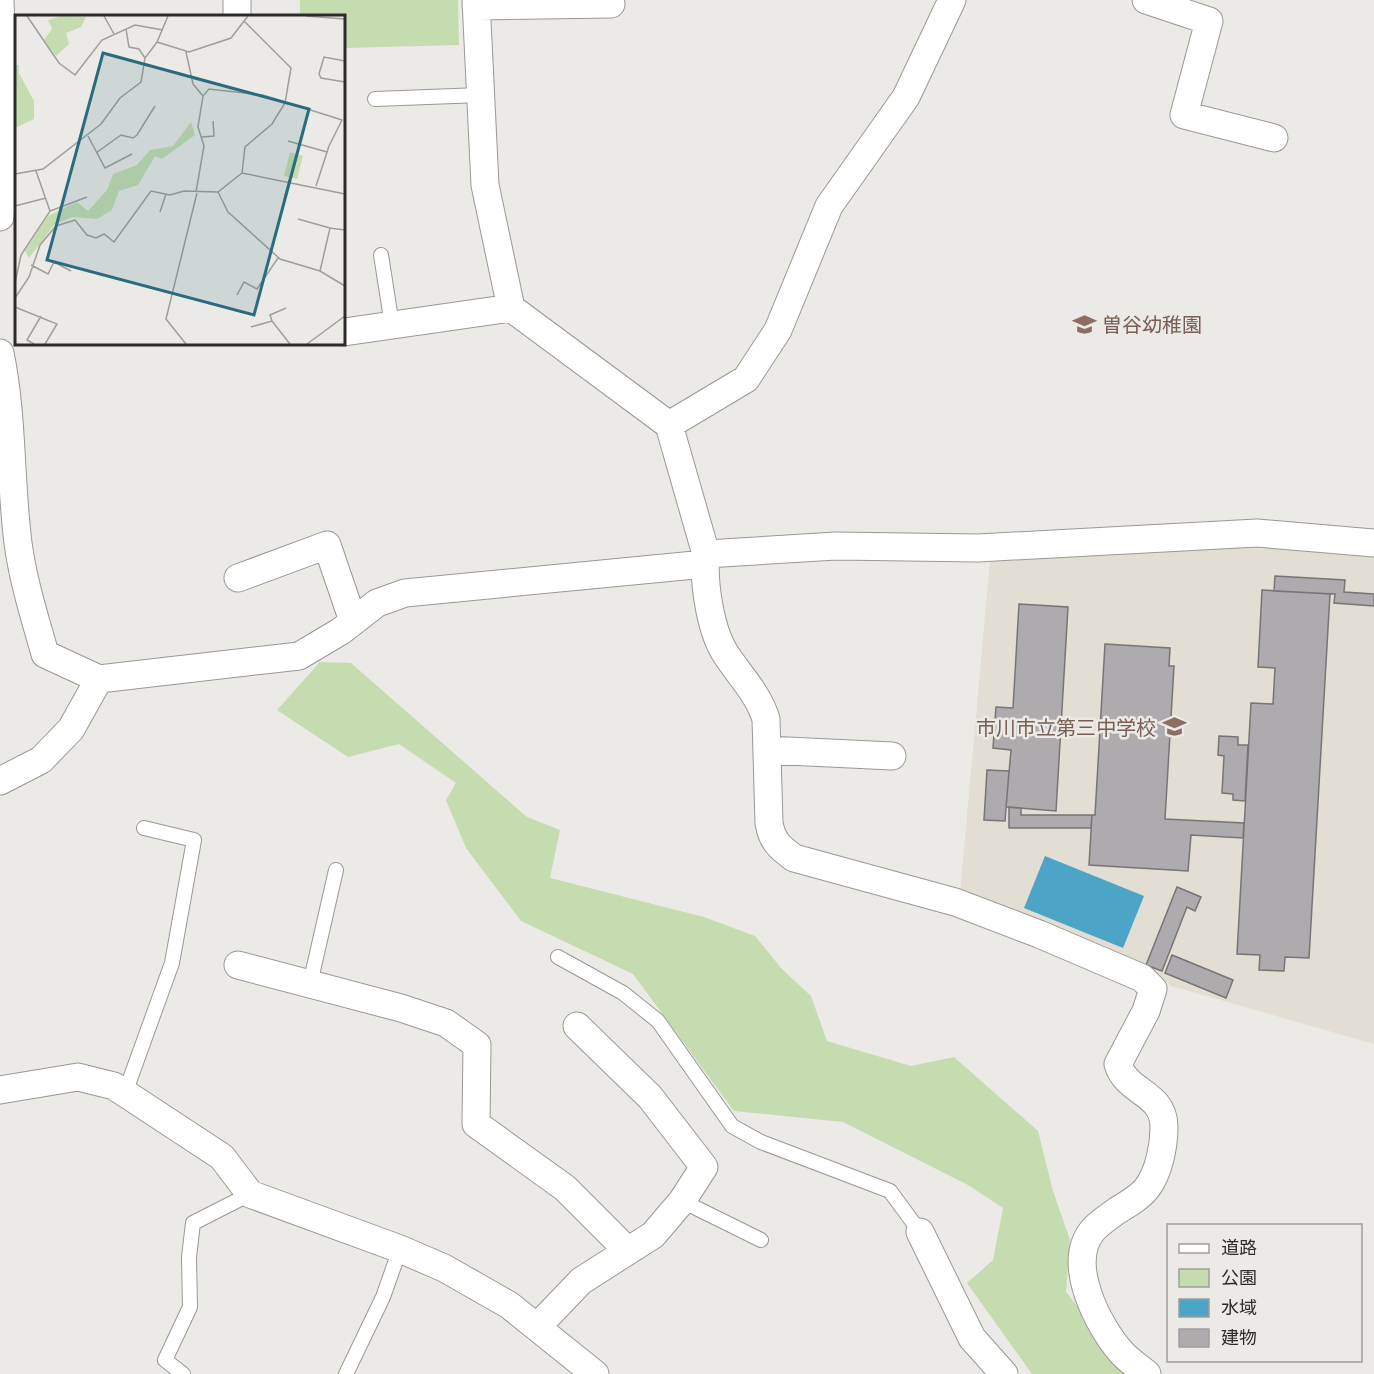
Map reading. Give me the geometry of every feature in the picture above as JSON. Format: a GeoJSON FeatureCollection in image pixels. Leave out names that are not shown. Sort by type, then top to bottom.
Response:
{"type":"FeatureCollection","features":[{"type":"Feature","properties":{"kind":"street"},"geometry":{"type":"LineString","coordinates":[[0,0],[7,160],[0,217]]}},
{"type":"Feature","properties":{"kind":"street"},"geometry":{"type":"LineString","coordinates":[[669,425],[746,378],[778,330],[829,206],[906,98],[952,0]]}},
{"type":"Feature","properties":{"kind":"street"},"geometry":{"type":"LineString","coordinates":[[1146,0],[1209,21],[1184,115],[1274,138]]}},
{"type":"Feature","properties":{"kind":"street"},"geometry":{"type":"LineString","coordinates":[[610,4],[476,3],[484,185],[511,308],[669,425],[706,559],[711,619],[717,639],[761,703],[765,719],[771,836],[776,845],[794,858],[956,902],[1040,934],[1132,973],[1142,978],[1153,989],[1146,1011],[1118,1064],[1120,1074],[1153,1100],[1161,1110],[1164,1126],[1156,1171],[1148,1187],[1138,1197],[1093,1230],[1083,1251],[1081,1268],[1088,1293],[1102,1325],[1123,1354],[1147,1374]]}},
{"type":"Feature","properties":{"kind":"street"},"geometry":{"type":"LineString","coordinates":[[345,332],[511,308]]}},
{"type":"Feature","properties":{"kind":"street"},"geometry":{"type":"LineString","coordinates":[[0,352],[7,388],[18,543],[28,593],[45,654],[99,679],[299,656],[377,603],[405,593],[706,559],[836,546],[978,548],[1031,543],[1257,533],[1374,543]]}},
{"type":"Feature","properties":{"kind":"street"},"geometry":{"type":"LineString","coordinates":[[238,578],[327,544],[353,621]]}},
{"type":"Feature","properties":{"kind":"street"},"geometry":{"type":"LineString","coordinates":[[0,781],[41,760],[71,729],[99,679]]}},
{"type":"Feature","properties":{"kind":"street"},"geometry":{"type":"LineString","coordinates":[[766,750],[892,756]]}},
{"type":"Feature","properties":{"kind":"street"},"geometry":{"type":"LineString","coordinates":[[238,965],[401,1008],[446,1023],[477,1046],[476,1124],[565,1188],[628,1251]]}},
{"type":"Feature","properties":{"kind":"street"},"geometry":{"type":"LineString","coordinates":[[537,1327],[581,1281],[653,1235],[682,1202],[704,1167],[650,1097],[578,1026]]}},
{"type":"Feature","properties":{"kind":"street"},"geometry":{"type":"LineString","coordinates":[[0,1090],[78,1077],[114,1086],[222,1157],[250,1194],[400,1249],[444,1268],[509,1305],[595,1374]]}},
{"type":"Feature","properties":{"kind":"street"},"geometry":{"type":"LineString","coordinates":[[920,1232],[972,1338],[1004,1374]]}},
{"type":"Feature","properties":{"kind":"lane"},"geometry":{"type":"LineString","coordinates":[[375,99],[481,95]]}},
{"type":"Feature","properties":{"kind":"lane"},"geometry":{"type":"LineString","coordinates":[[381,255],[392,325]]}},
{"type":"Feature","properties":{"kind":"lane"},"geometry":{"type":"LineString","coordinates":[[124,1093],[172,963],[194,840],[144,828]]}},
{"type":"Feature","properties":{"kind":"lane"},"geometry":{"type":"LineString","coordinates":[[310,984],[336,870]]}},
{"type":"Feature","properties":{"kind":"lane"},"geometry":{"type":"LineString","coordinates":[[558,957],[623,993],[658,1021],[732,1126],[761,1142],[890,1191],[920,1232]]}},
{"type":"Feature","properties":{"kind":"lane"},"geometry":{"type":"LineString","coordinates":[[183,1374],[165,1360],[190,1307],[189,1257],[193,1223],[250,1194]]}},
{"type":"Feature","properties":{"kind":"lane"},"geometry":{"type":"LineString","coordinates":[[682,1202],[761,1240]]}},
{"type":"Feature","properties":{"kind":"lane"},"geometry":{"type":"LineString","coordinates":[[346,1374],[383,1297],[400,1249]]}},
{"type":"Feature","properties":{"kind":"shaded area","name":"市川市立第三中学校"},"geometry":{"type":"Polygon","coordinates":[[[1235,545],[1374,556],[1374,1044],[1171,986],[1150,969],[960,894],[990,560],[1235,545]]]}},
{"type":"Feature","properties":{"kind":"green space"},"geometry":{"type":"Polygon","coordinates":[[[300,0],[458,0],[459,45],[345,48],[345,15],[300,15],[300,0]]]}},
{"type":"Feature","properties":{"kind":"green space"},"geometry":{"type":"Polygon","coordinates":[[[320,662],[351,663],[527,817],[560,830],[550,878],[704,917],[755,936],[782,969],[811,996],[827,1041],[911,1066],[954,1057],[1038,1131],[1053,1191],[1070,1240],[1066,1292],[1131,1374],[1032,1374],[967,1283],[993,1260],[1003,1208],[968,1185],[843,1122],[734,1111],[633,974],[521,921],[466,848],[446,800],[456,783],[399,744],[348,757],[277,710],[320,662]]]}},
{"type":"Feature","properties":{"kind":"water"},"geometry":{"type":"Polygon","coordinates":[[[1045,856],[1144,896],[1123,948],[1024,908],[1045,856]]]}},
{"type":"Feature","properties":{"kind":"building"},"geometry":{"type":"Polygon","coordinates":[[[1275,576],[1345,580],[1344,592],[1374,594],[1374,606],[1334,603],[1335,594],[1274,591],[1275,576]]]}},
{"type":"Feature","properties":{"kind":"building"},"geometry":{"type":"Polygon","coordinates":[[[1262,590],[1330,594],[1309,958],[1285,957],[1284,971],[1259,970],[1260,955],[1237,954],[1251,703],[1273,704],[1275,668],[1258,667],[1262,590]]]}},
{"type":"Feature","properties":{"kind":"building"},"geometry":{"type":"Polygon","coordinates":[[[1019,604],[1068,607],[1056,811],[1006,807],[1011,750],[993,748],[996,707],[1013,708],[1019,604]]]}},
{"type":"Feature","properties":{"kind":"building"},"geometry":{"type":"Polygon","coordinates":[[[1105,644],[1170,648],[1169,666],[1174,666],[1165,819],[1244,823],[1243,838],[1191,835],[1188,871],[1089,865],[1092,815],[1095,815],[1105,644]]]}},
{"type":"Feature","properties":{"kind":"building"},"geometry":{"type":"Polygon","coordinates":[[[1219,736],[1238,737],[1238,745],[1248,745],[1245,801],[1233,800],[1233,794],[1222,793],[1224,756],[1218,755],[1219,736]]]}},
{"type":"Feature","properties":{"kind":"building"},"geometry":{"type":"Polygon","coordinates":[[[987,770],[1009,771],[1005,821],[984,820],[987,770]]]}},
{"type":"Feature","properties":{"kind":"building"},"geometry":{"type":"Polygon","coordinates":[[[1009,807],[1021,808],[1021,815],[1092,815],[1091,828],[1009,828],[1009,807]]]}},
{"type":"Feature","properties":{"kind":"building"},"geometry":{"type":"Polygon","coordinates":[[[1177,887],[1201,897],[1195,911],[1187,907],[1162,971],[1146,965],[1177,887]]]}},
{"type":"Feature","properties":{"kind":"building"},"geometry":{"type":"Polygon","coordinates":[[[1172,955],[1233,980],[1226,998],[1165,973],[1172,955]]]}},
{"type":"Feature","properties":{"kind":"place","name":"曽谷幼稚園"},"geometry":{"type":"Point","coordinates":[1084,324]}},
{"type":"Feature","properties":{"kind":"place","name":"市川市立第三中学校"},"geometry":{"type":"Point","coordinates":[1174,727]}}]}
